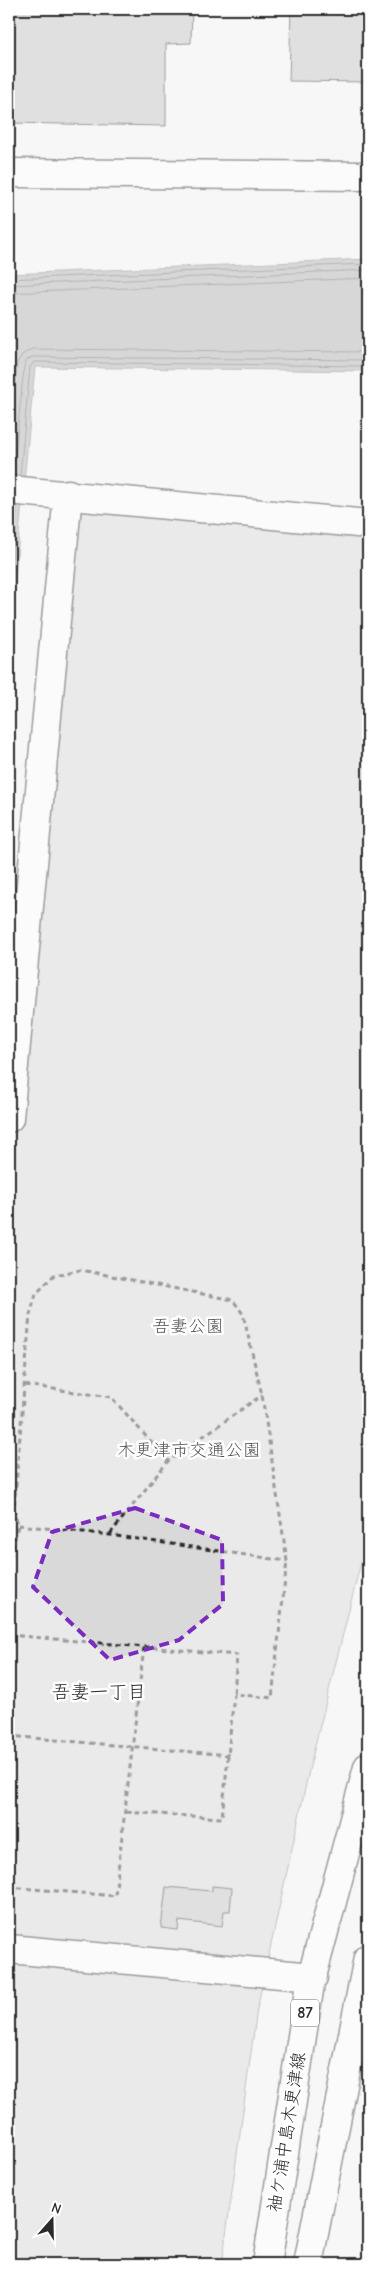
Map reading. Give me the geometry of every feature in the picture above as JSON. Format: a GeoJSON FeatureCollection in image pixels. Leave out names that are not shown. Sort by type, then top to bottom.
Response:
{"type":"FeatureCollection","features":[{"type":"Feature","properties":{"kind":"main road"},"geometry":{"type":"LineString","coordinates":[[9,173],[368,176]]}},
{"type":"Feature","properties":{"kind":"main road"},"geometry":{"type":"LineString","coordinates":[[9,490],[368,524]]}},
{"type":"Feature","properties":{"kind":"main road"},"geometry":{"type":"LineString","coordinates":[[9,1118],[58,494]]}},
{"type":"Feature","properties":{"kind":"main road","name":"袖ケ浦中島木更津線"},"geometry":{"type":"LineString","coordinates":[[267,2264],[310,1984],[368,1767]]}},
{"type":"Feature","properties":{"kind":"main road"},"geometry":{"type":"LineString","coordinates":[[9,1949],[313,1977]]}},
{"type":"Feature","properties":{"kind":"main road"},"geometry":{"type":"LineString","coordinates":[[308,2264],[368,1959]]}},
{"type":"Feature","properties":{"kind":"path"},"geometry":{"type":"LineString","coordinates":[[9,1566],[18,1525],[14,1509],[30,1314],[36,1294],[54,1275],[80,1270],[233,1300],[243,1314],[262,1395],[287,1561],[272,1698],[234,1694]]}},
{"type":"Feature","properties":{"kind":"path"},"geometry":{"type":"LineString","coordinates":[[25,1385],[111,1397],[168,1462]]}},
{"type":"Feature","properties":{"kind":"path"},"geometry":{"type":"LineString","coordinates":[[110,1535],[168,1462],[262,1395]]}},
{"type":"Feature","properties":{"kind":"path"},"geometry":{"type":"LineString","coordinates":[[18,1525],[110,1535],[287,1561]]}},
{"type":"Feature","properties":{"kind":"path"},"geometry":{"type":"LineString","coordinates":[[9,1635],[237,1655],[222,1818],[125,1812]]}},
{"type":"Feature","properties":{"kind":"path"},"geometry":{"type":"LineString","coordinates":[[9,1887],[115,1896],[144,1647]]}},
{"type":"Feature","properties":{"kind":"path"},"geometry":{"type":"LineString","coordinates":[[9,1736],[228,1755]]}},
{"type":"Feature","properties":{"kind":"highlighted area"},"geometry":{"type":"Polygon","coordinates":[[[135,1508],[222,1540],[223,1604],[179,1640],[110,1660],[33,1587],[52,1532],[135,1508]]]}},
{"type":"Feature","properties":{"kind":"green space","name":"吾妻公園"},"geometry":{"type":"Polygon","coordinates":[[[68,494],[368,524],[368,1534],[310,1766],[257,2009],[222,2264],[9,2264],[9,1118],[68,494]]]}},
{"type":"Feature","properties":{"kind":"water"},"geometry":{"type":"Polygon","coordinates":[[[368,259],[368,371],[35,367],[9,640],[9,274],[368,259]]]}},
{"type":"Feature","properties":{"kind":"building"},"geometry":{"type":"Polygon","coordinates":[[[9,9],[192,9],[191,43],[166,44],[166,126],[9,123],[9,9]]]}},
{"type":"Feature","properties":{"kind":"building"},"geometry":{"type":"Polygon","coordinates":[[[291,9],[368,9],[368,82],[289,81],[291,9]]]}},
{"type":"Feature","properties":{"kind":"building"},"geometry":{"type":"Polygon","coordinates":[[[212,1886],[232,1888],[230,1911],[224,1911],[222,1926],[179,1921],[178,1930],[161,1928],[166,1887],[212,1891],[212,1886]]]}},
{"type":"Feature","properties":{"kind":"district","name":"吾妻一丁目"},"geometry":{"type":"Point","coordinates":[99,1692]}},
{"type":"Feature","properties":{"kind":"park label","name":"木更津市交通公園"},"geometry":{"type":"Point","coordinates":[189,1450]}}]}
